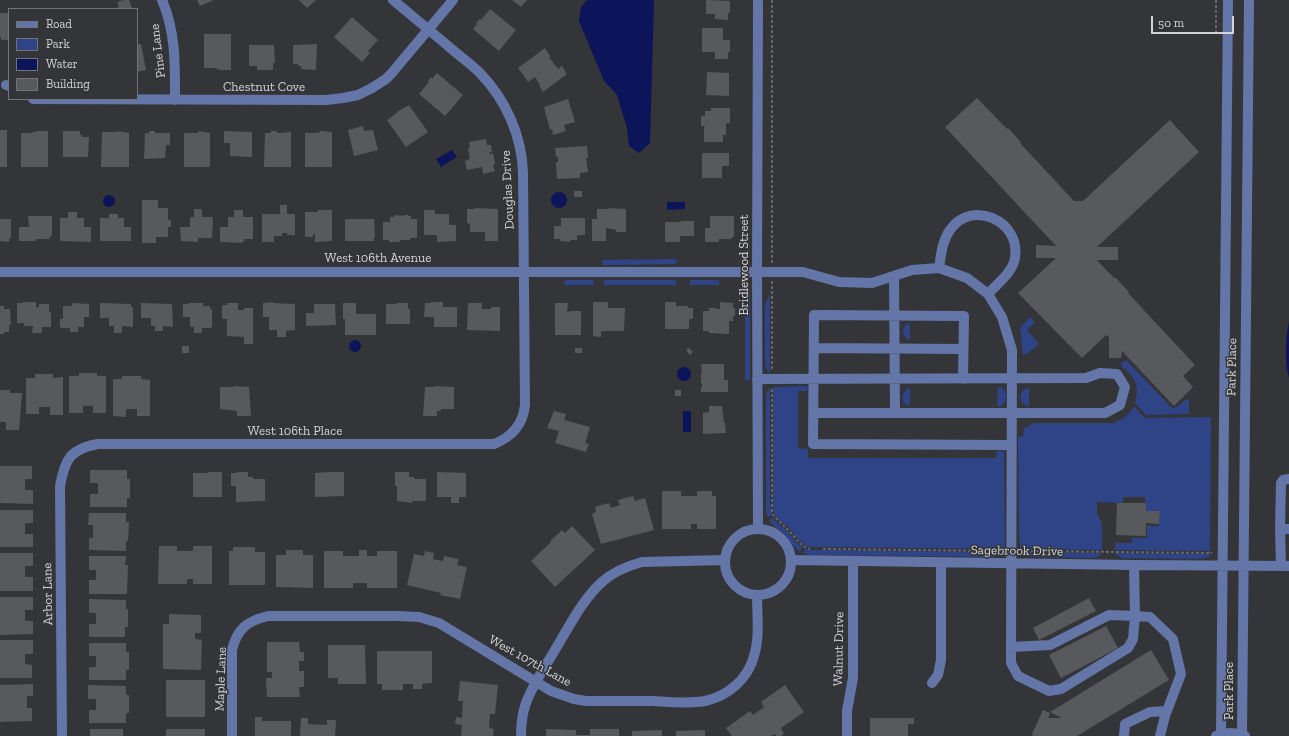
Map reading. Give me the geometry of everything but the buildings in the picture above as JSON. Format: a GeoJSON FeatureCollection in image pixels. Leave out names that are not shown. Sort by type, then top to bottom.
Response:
{"type":"FeatureCollection","features":[{"type":"Feature","properties":{"kind":"street","name":"Pine Lane"},"geometry":{"type":"LineString","coordinates":[[162,0],[170,23],[174,44],[175,100]]}},
{"type":"Feature","properties":{"kind":"street","name":"Douglas Drive"},"geometry":{"type":"LineString","coordinates":[[392,0],[479,72],[494,90],[508,114],[519,143],[523,165],[525,405],[524,415],[516,429]]}},
{"type":"Feature","properties":{"kind":"street","name":"Chestnut Cove"},"geometry":{"type":"LineString","coordinates":[[138,100],[326,100],[351,97],[372,88],[391,74],[453,0]]}},
{"type":"Feature","properties":{"kind":"street","name":"Bridlewood Street"},"geometry":{"type":"LineString","coordinates":[[758,0],[758,529]]}},
{"type":"Feature","properties":{"kind":"street","name":"Park Place"},"geometry":{"type":"LineString","coordinates":[[1228,0],[1219,735],[1233,733],[1244,735],[1243,566],[1249,0]]}},
{"type":"Feature","properties":{"kind":"street"},"geometry":{"type":"LineString","coordinates":[[988,294],[1010,270],[1015,258],[1015,242],[1009,230],[997,219],[990,216],[970,215],[959,220],[944,240],[939,268],[967,278],[988,294],[1002,317],[1012,350],[1011,663],[1018,676],[1049,691],[1061,689],[1128,648],[1133,639],[1135,616],[1134,566]]}},
{"type":"Feature","properties":{"kind":"street","name":"West 106th Avenue"},"geometry":{"type":"LineString","coordinates":[[0,272],[803,272],[838,282],[872,283],[912,270],[939,268]]}},
{"type":"Feature","properties":{"kind":"street"},"geometry":{"type":"LineString","coordinates":[[894,276],[895,413]]}},
{"type":"Feature","properties":{"kind":"street"},"geometry":{"type":"LineString","coordinates":[[963,380],[964,316],[814,315],[813,444],[1011,445]]}},
{"type":"Feature","properties":{"kind":"street"},"geometry":{"type":"LineString","coordinates":[[814,348],[963,349]]}},
{"type":"Feature","properties":{"kind":"street"},"geometry":{"type":"LineString","coordinates":[[757,380],[963,380],[1086,378],[1100,373],[1106,373],[1117,374],[1125,387],[1120,405],[1105,413],[814,413]]}},
{"type":"Feature","properties":{"kind":"street","name":"West 106th Place"},"geometry":{"type":"LineString","coordinates":[[72,455],[78,449],[98,444],[494,444],[504,440],[516,429]]}},
{"type":"Feature","properties":{"kind":"street","name":"Arbor Lane"},"geometry":{"type":"LineString","coordinates":[[62,736],[60,486],[62,473],[66,463],[72,455]]}},
{"type":"Feature","properties":{"kind":"street"},"geometry":{"type":"LineString","coordinates":[[1285,566],[1285,529],[1281,483],[1283,480],[1289,479]]}},
{"type":"Feature","properties":{"kind":"street"},"geometry":{"type":"LineString","coordinates":[[758,529],[770,531],[781,538],[788,548],[791,560],[789,573],[782,585],[771,592],[757,595],[744,592],[734,584],[727,573],[725,560],[728,548],[735,538],[745,532],[758,529]]}},
{"type":"Feature","properties":{"kind":"street"},"geometry":{"type":"LineString","coordinates":[[521,736],[522,718],[526,702],[536,682],[582,605],[595,588],[611,574],[630,565],[642,562],[725,560]]}},
{"type":"Feature","properties":{"kind":"street","name":"Sagebrook Drive"},"geometry":{"type":"LineString","coordinates":[[791,560],[1134,566],[1285,566]]}},
{"type":"Feature","properties":{"kind":"street","name":"Walnut Drive"},"geometry":{"type":"LineString","coordinates":[[847,736],[847,711],[853,678],[853,562]]}},
{"type":"Feature","properties":{"kind":"street"},"geometry":{"type":"LineString","coordinates":[[932,683],[938,675],[941,660],[941,563]]}},
{"type":"Feature","properties":{"kind":"street","name":"West 107th Lane"},"geometry":{"type":"LineString","coordinates":[[245,625],[255,619],[268,616],[419,617],[439,623],[536,682],[562,696],[586,701],[694,702],[712,699],[728,691],[747,673],[756,647],[757,595]]}},
{"type":"Feature","properties":{"kind":"street"},"geometry":{"type":"LineString","coordinates":[[1011,647],[1050,645],[1109,615],[1150,617],[1174,639],[1181,674],[1167,711],[1160,736]]}},
{"type":"Feature","properties":{"kind":"street","name":"Maple Lane"},"geometry":{"type":"LineString","coordinates":[[232,736],[232,650],[234,642],[245,625]]}},
{"type":"Feature","properties":{"kind":"street"},"geometry":{"type":"LineString","coordinates":[[1124,736],[1124,724],[1150,712],[1167,711]]}},
{"type":"Feature","properties":{"kind":"path"},"geometry":{"type":"LineString","coordinates":[[1216,0],[1216,40]]}},
{"type":"Feature","properties":{"kind":"path"},"geometry":{"type":"LineString","coordinates":[[1097,551],[1211,553],[1212,545]]}},
{"type":"Feature","properties":{"kind":"green space"},"geometry":{"type":"Polygon","coordinates":[[[677,259],[676,264],[603,265],[602,260],[677,259]]]}},
{"type":"Feature","properties":{"kind":"green space"},"geometry":{"type":"Polygon","coordinates":[[[565,280],[593,280],[594,285],[564,285],[565,280]]]}},
{"type":"Feature","properties":{"kind":"green space"},"geometry":{"type":"Polygon","coordinates":[[[604,280],[676,280],[676,285],[603,285],[604,280]]]}},
{"type":"Feature","properties":{"kind":"green space"},"geometry":{"type":"Polygon","coordinates":[[[690,280],[719,280],[719,285],[690,285],[690,280]]]}},
{"type":"Feature","properties":{"kind":"green space"},"geometry":{"type":"Polygon","coordinates":[[[745,287],[748,287],[750,294],[750,379],[745,381],[745,301],[749,300],[749,295],[745,294],[745,287]]]}},
{"type":"Feature","properties":{"kind":"green space"},"geometry":{"type":"Polygon","coordinates":[[[770,295],[770,373],[765,364],[765,307],[770,295]]]}},
{"type":"Feature","properties":{"kind":"green space"},"geometry":{"type":"Polygon","coordinates":[[[1030,317],[1035,323],[1027,330],[1039,344],[1023,355],[1020,328],[1030,317]]]}},
{"type":"Feature","properties":{"kind":"green space"},"geometry":{"type":"Polygon","coordinates":[[[908,323],[910,325],[909,340],[903,334],[903,329],[908,323]]]}},
{"type":"Feature","properties":{"kind":"green space"},"geometry":{"type":"Polygon","coordinates":[[[1126,360],[1172,408],[1177,407],[1189,399],[1189,414],[1146,415],[1135,403],[1137,391],[1133,378],[1121,366],[1121,363],[1126,360]]]}},
{"type":"Feature","properties":{"kind":"green space"},"geometry":{"type":"Polygon","coordinates":[[[808,386],[807,391],[798,391],[798,448],[808,449],[808,458],[996,458],[997,451],[1002,451],[1004,453],[1004,549],[809,547],[803,544],[788,527],[778,519],[773,509],[773,387],[808,386]]]}},
{"type":"Feature","properties":{"kind":"green space"},"geometry":{"type":"Polygon","coordinates":[[[998,387],[1002,388],[1006,393],[1004,403],[999,407],[997,405],[998,387]]]}},
{"type":"Feature","properties":{"kind":"green space"},"geometry":{"type":"Polygon","coordinates":[[[1029,387],[1029,406],[1022,402],[1020,397],[1021,392],[1029,387]]]}},
{"type":"Feature","properties":{"kind":"green space"},"geometry":{"type":"Polygon","coordinates":[[[770,388],[770,504],[772,515],[768,517],[766,512],[766,395],[770,388]]]}},
{"type":"Feature","properties":{"kind":"green space"},"geometry":{"type":"Polygon","coordinates":[[[909,388],[910,404],[908,406],[905,404],[902,397],[904,392],[909,388]]]}},
{"type":"Feature","properties":{"kind":"green space"},"geometry":{"type":"Polygon","coordinates":[[[1134,406],[1145,418],[1211,417],[1210,551],[1115,550],[1115,543],[1132,543],[1132,538],[1147,538],[1147,526],[1159,526],[1160,511],[1146,511],[1145,497],[1123,497],[1123,503],[1097,502],[1097,514],[1102,523],[1102,550],[1021,549],[1019,527],[1018,437],[1023,436],[1024,428],[1035,423],[1113,423],[1120,420],[1130,412],[1134,406]]]}},
{"type":"Feature","properties":{"kind":"green space"},"geometry":{"type":"Polygon","coordinates":[[[773,518],[802,547],[800,552],[769,520],[773,518]]]}},
{"type":"Feature","properties":{"kind":"green space"},"geometry":{"type":"Polygon","coordinates":[[[805,549],[1002,552],[999,555],[992,557],[811,555],[803,553],[805,549]]]}},
{"type":"Feature","properties":{"kind":"green space"},"geometry":{"type":"Polygon","coordinates":[[[1022,552],[1102,553],[1098,557],[1094,558],[1032,557],[1027,556],[1022,552]]]}},
{"type":"Feature","properties":{"kind":"green space"},"geometry":{"type":"Polygon","coordinates":[[[1115,553],[1210,554],[1210,557],[1199,559],[1122,558],[1115,553]]]}},
{"type":"Feature","properties":{"kind":"water"},"geometry":{"type":"Polygon","coordinates":[[[587,0],[654,0],[650,143],[639,153],[629,146],[627,128],[617,95],[604,81],[579,21],[581,7],[587,0]]]}},
{"type":"Feature","properties":{"kind":"water"},"geometry":{"type":"Polygon","coordinates":[[[452,150],[457,157],[441,167],[436,159],[452,150]]]}},
{"type":"Feature","properties":{"kind":"water"},"geometry":{"type":"Polygon","coordinates":[[[559,192],[565,194],[567,200],[565,206],[559,208],[553,206],[551,200],[553,194],[559,192]]]}},
{"type":"Feature","properties":{"kind":"water"},"geometry":{"type":"Polygon","coordinates":[[[107,195],[111,195],[115,201],[111,207],[107,207],[103,203],[103,199],[107,195]]]}},
{"type":"Feature","properties":{"kind":"water"},"geometry":{"type":"Polygon","coordinates":[[[667,202],[685,202],[685,209],[667,210],[667,202]]]}},
{"type":"Feature","properties":{"kind":"water"},"geometry":{"type":"Polygon","coordinates":[[[1289,321],[1289,378],[1286,364],[1286,350],[1289,321]]]}},
{"type":"Feature","properties":{"kind":"water"},"geometry":{"type":"Polygon","coordinates":[[[353,340],[357,340],[361,346],[357,352],[353,352],[349,348],[349,344],[353,340]]]}},
{"type":"Feature","properties":{"kind":"water"},"geometry":{"type":"Polygon","coordinates":[[[684,367],[689,369],[691,374],[689,379],[684,381],[679,379],[677,374],[679,369],[684,367]]]}},
{"type":"Feature","properties":{"kind":"water"},"geometry":{"type":"Polygon","coordinates":[[[683,411],[691,411],[691,432],[683,432],[683,411]]]}}]}
